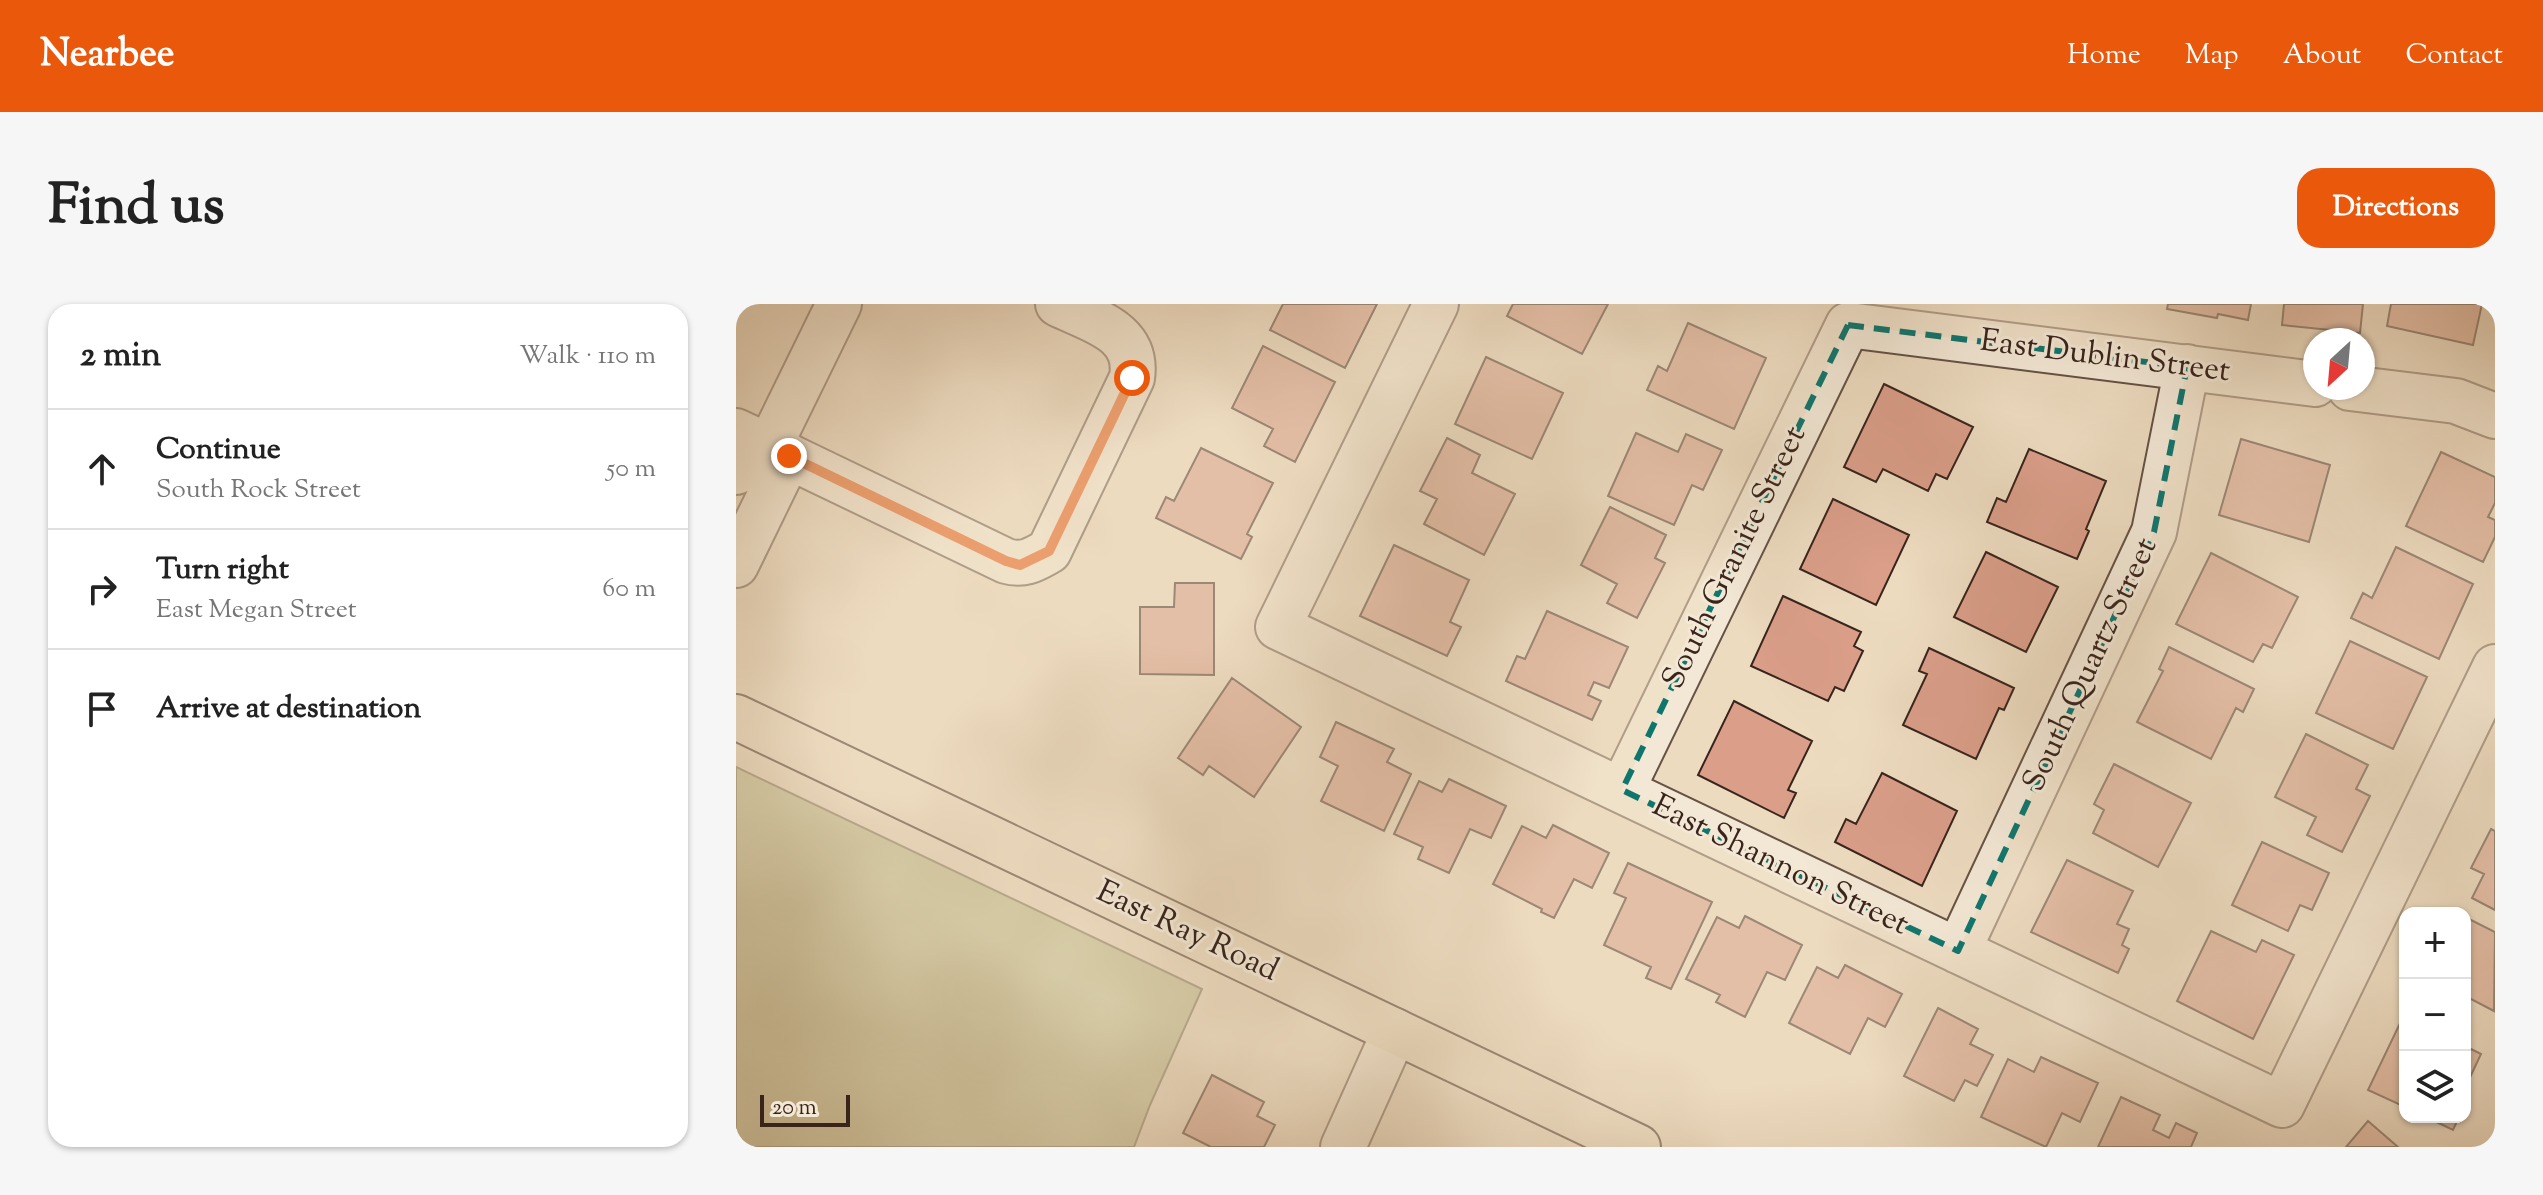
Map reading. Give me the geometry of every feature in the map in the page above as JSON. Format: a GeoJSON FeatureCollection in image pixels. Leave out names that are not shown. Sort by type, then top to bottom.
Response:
{"type":"FeatureCollection","features":[{"type":"Feature","properties":{"kind":"main road","name":"East Ray Road"},"geometry":{"type":"LineString","coordinates":[[736,717],[1638,1147]]}},
{"type":"Feature","properties":{"kind":"street"},"geometry":{"type":"LineString","coordinates":[[736,565],[756,449],[839,304]]}},
{"type":"Feature","properties":{"kind":"street"},"geometry":{"type":"LineString","coordinates":[[756,449],[1006,561],[1020,565],[1033,560],[1049,551],[1132,378],[1134,361],[1128,346],[1117,333],[1058,304]]}},
{"type":"Feature","properties":{"kind":"street","name":"East Shannon Street"},"geometry":{"type":"LineString","coordinates":[[1436,304],[1278,627],[2282,1105],[2495,667]]}},
{"type":"Feature","properties":{"kind":"street","name":"East Dublin Street"},"geometry":{"type":"LineString","coordinates":[[1848,325],[2303,382]]}},
{"type":"Feature","properties":{"kind":"street","name":"South Granite Street"},"geometry":{"type":"LineString","coordinates":[[1622,790],[1848,325]]}},
{"type":"Feature","properties":{"kind":"street","name":"South Quartz Street"},"geometry":{"type":"LineString","coordinates":[[1958,951],[2154,532],[2187,367]]}},
{"type":"Feature","properties":{"kind":"street"},"geometry":{"type":"LineString","coordinates":[[2375,391],[2456,401],[2495,416]]}},
{"type":"Feature","properties":{"kind":"street"},"geometry":{"type":"LineString","coordinates":[[1343,1147],[1395,1031]]}},
{"type":"Feature","properties":{"kind":"highlighted area"},"geometry":{"type":"Polygon","coordinates":[[[1848,325],[2187,367],[2154,532],[1958,951],[1622,790],[1848,325]]]}},
{"type":"Feature","properties":{"kind":"shaded area"},"geometry":{"type":"Polygon","coordinates":[[[736,767],[1202,989],[1134,1147],[736,1147],[736,767]]]}},
{"type":"Feature","properties":{"kind":"building"},"geometry":{"type":"Polygon","coordinates":[[[1283,304],[1377,304],[1345,368],[1270,330],[1283,304]]]}},
{"type":"Feature","properties":{"kind":"building"},"geometry":{"type":"Polygon","coordinates":[[[1513,304],[1608,304],[1582,354],[1507,316],[1513,304]]]}},
{"type":"Feature","properties":{"kind":"building"},"geometry":{"type":"Polygon","coordinates":[[[2168,304],[2251,304],[2248,320],[2167,309],[2168,304]]]}},
{"type":"Feature","properties":{"kind":"building"},"geometry":{"type":"Polygon","coordinates":[[[2284,304],[2363,304],[2361,328],[2282,325],[2284,304]]]}},
{"type":"Feature","properties":{"kind":"building"},"geometry":{"type":"Polygon","coordinates":[[[2391,304],[2482,304],[2473,345],[2387,326],[2391,304]]]}},
{"type":"Feature","properties":{"kind":"building"},"geometry":{"type":"Polygon","coordinates":[[[1688,323],[1766,358],[1734,429],[1647,390],[1658,366],[1667,371],[1688,323]]]}},
{"type":"Feature","properties":{"kind":"building"},"geometry":{"type":"Polygon","coordinates":[[[1263,346],[1335,382],[1295,462],[1264,446],[1273,429],[1232,408],[1263,346]]]}},
{"type":"Feature","properties":{"kind":"building"},"geometry":{"type":"Polygon","coordinates":[[[1486,357],[1563,393],[1532,459],[1455,424],[1486,357]]]}},
{"type":"Feature","properties":{"kind":"building"},"geometry":{"type":"Polygon","coordinates":[[[1884,384],[1973,427],[1947,479],[1936,474],[1928,491],[1883,469],[1876,482],[1844,467],[1884,384]]]}},
{"type":"Feature","properties":{"kind":"building"},"geometry":{"type":"Polygon","coordinates":[[[1636,433],[1678,452],[1686,434],[1722,450],[1703,490],[1692,485],[1674,525],[1608,496],[1636,433]]]}},
{"type":"Feature","properties":{"kind":"building"},"geometry":{"type":"Polygon","coordinates":[[[1447,438],[1480,455],[1472,473],[1515,494],[1484,555],[1424,524],[1437,499],[1420,491],[1447,438]]]}},
{"type":"Feature","properties":{"kind":"building"},"geometry":{"type":"Polygon","coordinates":[[[2241,439],[2330,465],[2309,542],[2219,515],[2241,439]]]}},
{"type":"Feature","properties":{"kind":"building"},"geometry":{"type":"Polygon","coordinates":[[[1201,448],[1273,483],[1247,534],[1252,537],[1241,559],[1156,518],[1166,497],[1174,501],[1201,448]]]}},
{"type":"Feature","properties":{"kind":"building"},"geometry":{"type":"Polygon","coordinates":[[[2029,449],[2106,481],[2077,559],[1987,522],[1997,498],[2006,502],[2029,449]]]}},
{"type":"Feature","properties":{"kind":"building"},"geometry":{"type":"Polygon","coordinates":[[[2441,452],[2495,477],[2495,503],[2488,517],[2495,520],[2495,537],[2483,562],[2406,526],[2441,452]]]}},
{"type":"Feature","properties":{"kind":"building"},"geometry":{"type":"Polygon","coordinates":[[[1833,499],[1909,535],[1876,605],[1800,569],[1833,499]]]}},
{"type":"Feature","properties":{"kind":"building"},"geometry":{"type":"Polygon","coordinates":[[[1610,507],[1666,535],[1655,558],[1665,563],[1637,618],[1607,603],[1617,584],[1581,565],[1610,507]]]}},
{"type":"Feature","properties":{"kind":"building"},"geometry":{"type":"Polygon","coordinates":[[[1394,545],[1469,580],[1450,622],[1461,627],[1447,656],[1360,616],[1394,545]]]}},
{"type":"Feature","properties":{"kind":"building"},"geometry":{"type":"Polygon","coordinates":[[[2396,547],[2473,584],[2439,659],[2351,618],[2363,593],[2372,598],[2396,547]]]}},
{"type":"Feature","properties":{"kind":"building"},"geometry":{"type":"Polygon","coordinates":[[[1986,552],[2058,587],[2026,652],[1954,617],[1986,552]]]}},
{"type":"Feature","properties":{"kind":"building"},"geometry":{"type":"Polygon","coordinates":[[[2211,553],[2298,597],[2272,648],[2263,644],[2253,662],[2176,624],[2211,553]]]}},
{"type":"Feature","properties":{"kind":"building"},"geometry":{"type":"Polygon","coordinates":[[[1175,583],[1214,583],[1214,675],[1140,674],[1140,607],[1174,607],[1175,583]]]}},
{"type":"Feature","properties":{"kind":"building"},"geometry":{"type":"Polygon","coordinates":[[[1783,596],[1861,632],[1854,646],[1863,651],[1844,691],[1835,687],[1828,701],[1751,666],[1783,596]]]}},
{"type":"Feature","properties":{"kind":"building"},"geometry":{"type":"Polygon","coordinates":[[[1547,611],[1628,647],[1609,688],[1594,682],[1588,695],[1601,701],[1592,720],[1506,681],[1517,656],[1525,659],[1547,611]]]}},
{"type":"Feature","properties":{"kind":"building"},"geometry":{"type":"Polygon","coordinates":[[[2350,641],[2427,677],[2393,749],[2316,713],[2350,641]]]}},
{"type":"Feature","properties":{"kind":"building"},"geometry":{"type":"Polygon","coordinates":[[[2169,647],[2254,689],[2243,712],[2236,708],[2211,759],[2137,722],[2163,671],[2159,669],[2169,647]]]}},
{"type":"Feature","properties":{"kind":"building"},"geometry":{"type":"Polygon","coordinates":[[[1929,648],[2014,688],[2004,710],[1999,708],[1976,759],[1903,725],[1927,674],[1919,671],[1929,648]]]}},
{"type":"Feature","properties":{"kind":"building"},"geometry":{"type":"Polygon","coordinates":[[[1232,678],[1301,727],[1254,797],[1209,766],[1203,775],[1178,758],[1232,678]]]}},
{"type":"Feature","properties":{"kind":"building"},"geometry":{"type":"Polygon","coordinates":[[[1734,701],[1812,741],[1788,790],[1796,793],[1784,818],[1698,775],[1734,701]]]}},
{"type":"Feature","properties":{"kind":"building"},"geometry":{"type":"Polygon","coordinates":[[[1336,722],[1394,749],[1387,762],[1411,774],[1384,831],[1321,801],[1338,766],[1320,757],[1336,722]]]}},
{"type":"Feature","properties":{"kind":"building"},"geometry":{"type":"Polygon","coordinates":[[[2306,734],[2368,765],[2356,789],[2370,796],[2342,852],[2307,835],[2316,817],[2275,797],[2306,734]]]}},
{"type":"Feature","properties":{"kind":"building"},"geometry":{"type":"Polygon","coordinates":[[[2114,764],[2191,803],[2158,867],[2093,833],[2104,810],[2094,804],[2114,764]]]}},
{"type":"Feature","properties":{"kind":"building"},"geometry":{"type":"Polygon","coordinates":[[[1882,773],[1957,811],[1922,886],[1835,842],[1846,819],[1856,824],[1882,773]]]}},
{"type":"Feature","properties":{"kind":"building"},"geometry":{"type":"Polygon","coordinates":[[[1449,779],[1506,806],[1491,838],[1470,829],[1449,873],[1418,859],[1423,847],[1394,834],[1419,781],[1442,792],[1449,779]]]}},
{"type":"Feature","properties":{"kind":"building"},"geometry":{"type":"Polygon","coordinates":[[[1553,825],[1609,853],[1592,888],[1574,879],[1554,918],[1493,884],[1522,826],[1546,838],[1553,825]]]}},
{"type":"Feature","properties":{"kind":"building"},"geometry":{"type":"Polygon","coordinates":[[[2491,829],[2495,831],[2495,910],[2472,898],[2484,874],[2471,868],[2491,829]]]}},
{"type":"Feature","properties":{"kind":"building"},"geometry":{"type":"Polygon","coordinates":[[[2262,842],[2329,873],[2312,910],[2300,905],[2288,931],[2232,905],[2262,842]]]}},
{"type":"Feature","properties":{"kind":"building"},"geometry":{"type":"Polygon","coordinates":[[[2067,860],[2133,891],[2117,924],[2129,929],[2122,945],[2129,949],[2118,973],[2031,932],[2067,860]]]}},
{"type":"Feature","properties":{"kind":"building"},"geometry":{"type":"Polygon","coordinates":[[[1628,863],[1712,902],[1671,989],[1646,978],[1651,967],[1604,945],[1626,898],[1614,893],[1628,863]]]}},
{"type":"Feature","properties":{"kind":"building"},"geometry":{"type":"Polygon","coordinates":[[[1745,916],[1802,945],[1785,980],[1767,972],[1745,1017],[1716,1002],[1720,995],[1686,979],[1717,917],[1739,928],[1745,916]]]}},
{"type":"Feature","properties":{"kind":"building"},"geometry":{"type":"Polygon","coordinates":[[[2471,920],[2495,932],[2494,1011],[2471,999],[2471,920]]]}},
{"type":"Feature","properties":{"kind":"building"},"geometry":{"type":"Polygon","coordinates":[[[2211,931],[2256,952],[2262,940],[2294,955],[2253,1039],[2177,1001],[2211,931]]]}},
{"type":"Feature","properties":{"kind":"building"},"geometry":{"type":"Polygon","coordinates":[[[1845,965],[1902,994],[1885,1027],[1868,1018],[1850,1054],[1789,1023],[1817,967],[1838,978],[1845,965]]]}},
{"type":"Feature","properties":{"kind":"building"},"geometry":{"type":"Polygon","coordinates":[[[1938,1008],[1978,1029],[1970,1044],[1993,1055],[1977,1086],[1965,1080],[1954,1101],[1904,1076],[1938,1008]]]}},
{"type":"Feature","properties":{"kind":"building"},"geometry":{"type":"Polygon","coordinates":[[[2399,1025],[2399,1104],[2368,1090],[2399,1025]]]}},
{"type":"Feature","properties":{"kind":"building"},"geometry":{"type":"Polygon","coordinates":[[[2471,1049],[2481,1054],[2471,1075],[2471,1049]]]}},
{"type":"Feature","properties":{"kind":"building"},"geometry":{"type":"Polygon","coordinates":[[[2041,1057],[2098,1083],[2080,1122],[2062,1113],[2046,1147],[1981,1117],[2008,1059],[2034,1072],[2041,1057]]]}},
{"type":"Feature","properties":{"kind":"building"},"geometry":{"type":"Polygon","coordinates":[[[1212,1075],[1264,1102],[1257,1116],[1275,1125],[1264,1147],[1211,1147],[1183,1133],[1212,1075]]]}},
{"type":"Feature","properties":{"kind":"building"},"geometry":{"type":"Polygon","coordinates":[[[2121,1097],[2160,1115],[2153,1130],[2169,1138],[2176,1123],[2197,1133],[2191,1147],[2098,1147],[2121,1097]]]}},
{"type":"Feature","properties":{"kind":"building"},"geometry":{"type":"Polygon","coordinates":[[[2368,1121],[2398,1147],[2346,1147],[2368,1121]]]}},
{"type":"Feature","properties":{"kind":"building"},"geometry":{"type":"Polygon","coordinates":[[[2438,1123],[2456,1123],[2453,1130],[2438,1123]]]}},
{"type":"Feature","properties":{"kind":"route"},"geometry":{"type":"LineString","coordinates":[[789,456],[1020,565],[1049,551],[1132,378]]}}]}
